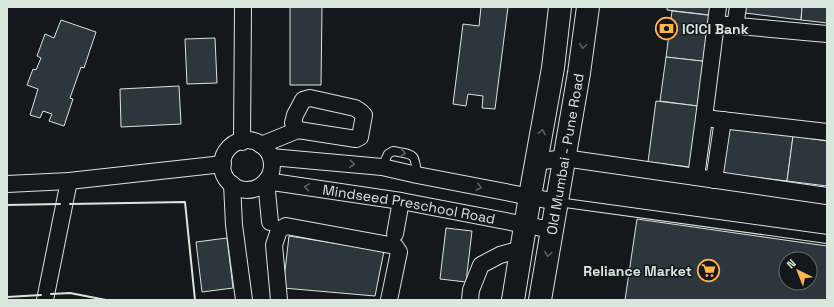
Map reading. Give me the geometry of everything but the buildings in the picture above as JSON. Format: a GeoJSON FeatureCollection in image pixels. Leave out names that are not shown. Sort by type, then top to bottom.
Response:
{"type":"FeatureCollection","features":[{"type":"Feature","properties":{"kind":"main road","name":"Old Mumbai - Pune Road"},"geometry":{"type":"LineString","coordinates":[[512,300],[553,68],[560,7]]}},
{"type":"Feature","properties":{"kind":"main road","name":"Old Mumbai - Pune Road"},"geometry":{"type":"LineString","coordinates":[[540,300],[579,73],[588,7]]}},
{"type":"Feature","properties":{"kind":"street"},"geometry":{"type":"LineString","coordinates":[[242,142],[243,7]]}},
{"type":"Feature","properties":{"kind":"street"},"geometry":{"type":"LineString","coordinates":[[696,177],[718,7]]}},
{"type":"Feature","properties":{"kind":"street"},"geometry":{"type":"LineString","coordinates":[[735,26],[738,7]]}},
{"type":"Feature","properties":{"kind":"street"},"geometry":{"type":"LineString","coordinates":[[716,24],[827,34]]}},
{"type":"Feature","properties":{"kind":"street"},"geometry":{"type":"LineString","coordinates":[[704,118],[827,132]]}},
{"type":"Feature","properties":{"kind":"street"},"geometry":{"type":"LineString","coordinates":[[714,180],[723,120]]}},
{"type":"Feature","properties":{"kind":"street"},"geometry":{"type":"LineString","coordinates":[[266,151],[298,130]]}},
{"type":"Feature","properties":{"kind":"street"},"geometry":{"type":"LineString","coordinates":[[246,140],[257,142],[266,151],[272,167],[269,178],[261,186],[250,190],[238,189],[229,182],[223,172],[223,160],[228,150],[236,143],[242,142],[246,140]]}},
{"type":"Feature","properties":{"kind":"street","name":"Mindseed Preschool Road"},"geometry":{"type":"LineString","coordinates":[[266,151],[382,167],[557,202]]}},
{"type":"Feature","properties":{"kind":"street"},"geometry":{"type":"LineString","coordinates":[[536,162],[564,158],[827,196]]}},
{"type":"Feature","properties":{"kind":"street"},"geometry":{"type":"LineString","coordinates":[[7,184],[69,181],[223,164]]}},
{"type":"Feature","properties":{"kind":"street"},"geometry":{"type":"LineString","coordinates":[[266,180],[270,222]]}},
{"type":"Feature","properties":{"kind":"street","name":"Mindseed Preschool Road"},"geometry":{"type":"LineString","coordinates":[[266,180],[406,202],[552,230]]}},
{"type":"Feature","properties":{"kind":"street"},"geometry":{"type":"LineString","coordinates":[[45,300],[69,181]]}},
{"type":"Feature","properties":{"kind":"street"},"geometry":{"type":"LineString","coordinates":[[232,184],[234,225],[244,300]]}},
{"type":"Feature","properties":{"kind":"street"},"geometry":{"type":"LineString","coordinates":[[400,235],[406,202]]}},
{"type":"Feature","properties":{"kind":"street"},"geometry":{"type":"LineString","coordinates":[[279,300],[274,245],[279,230],[286,226],[395,246],[399,252],[389,300]]}},
{"type":"Feature","properties":{"kind":"street"},"geometry":{"type":"LineString","coordinates":[[470,300],[471,290],[481,265],[500,255],[521,249]]}},
{"type":"Feature","properties":{"kind":"lane"},"geometry":{"type":"LineString","coordinates":[[557,202],[827,239]]}},
{"type":"Feature","properties":{"kind":"wall"},"geometry":{"type":"LineString","coordinates":[[70,204],[185,202],[195,300]]}},
{"type":"Feature","properties":{"kind":"wall"},"geometry":{"type":"LineString","coordinates":[[7,205],[60,204]]}},
{"type":"Feature","properties":{"kind":"wall"},"geometry":{"type":"LineString","coordinates":[[51,294],[70,293],[106,300]]}},
{"type":"Feature","properties":{"kind":"wall"},"geometry":{"type":"LineString","coordinates":[[7,297],[41,295]]}},
{"type":"Feature","properties":{"kind":"place","name":"ICICI Bank"},"geometry":{"type":"Point","coordinates":[667,29]}},
{"type":"Feature","properties":{"kind":"place","name":"Reliance Market"},"geometry":{"type":"Point","coordinates":[708,271]}}]}
